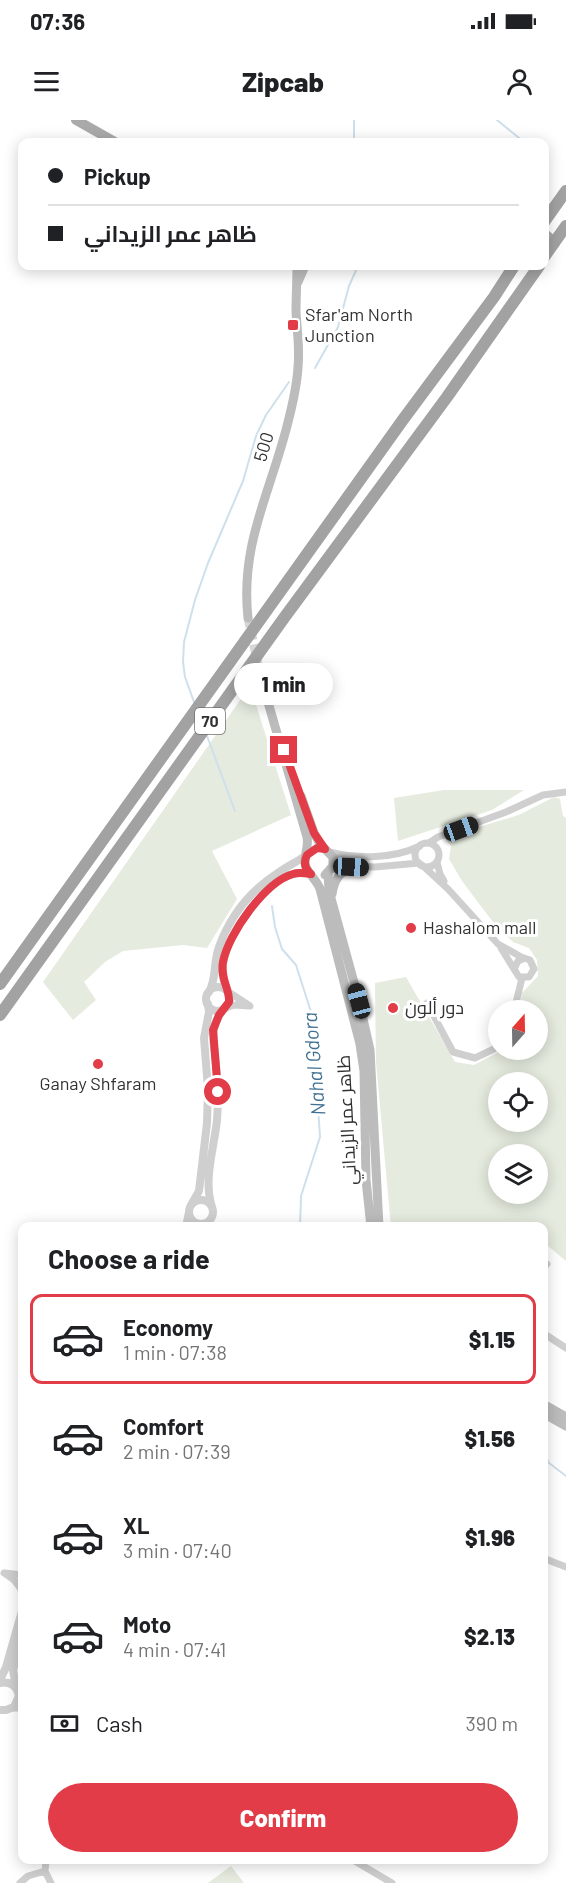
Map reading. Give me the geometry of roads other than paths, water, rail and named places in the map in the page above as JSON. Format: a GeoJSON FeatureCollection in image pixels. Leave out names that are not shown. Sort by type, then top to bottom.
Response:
{"type":"FeatureCollection","features":[{"type":"Feature","properties":{"kind":"highway"},"geometry":{"type":"LineString","coordinates":[[549,207],[564,194]]}},
{"type":"Feature","properties":{"kind":"highway"},"geometry":{"type":"LineString","coordinates":[[549,215],[564,194]]}},
{"type":"Feature","properties":{"kind":"highway"},"geometry":{"type":"LineString","coordinates":[[550,241],[566,226]]}},
{"type":"Feature","properties":{"kind":"highway","name":"70"},"geometry":{"type":"LineString","coordinates":[[0,984],[402,421],[494,297],[511,270]]}},
{"type":"Feature","properties":{"kind":"highway","name":"70"},"geometry":{"type":"LineString","coordinates":[[0,1015],[284,618],[441,406],[535,270]]}},
{"type":"Feature","properties":{"kind":"main road"},"geometry":{"type":"LineString","coordinates":[[76,120],[108,138]]}},
{"type":"Feature","properties":{"kind":"main road"},"geometry":{"type":"LineString","coordinates":[[88,120],[119,138]]}},
{"type":"Feature","properties":{"kind":"main road","name":"500"},"geometry":{"type":"LineString","coordinates":[[248,618],[247,585],[250,550],[287,427],[296,388],[299,366],[296,324],[297,270]]}},
{"type":"Feature","properties":{"kind":"main road","name":"500"},"geometry":{"type":"LineString","coordinates":[[297,284],[303,270]]}},
{"type":"Feature","properties":{"kind":"main road"},"geometry":{"type":"LineString","coordinates":[[261,678],[276,731],[307,837],[306,867],[311,874],[320,876],[330,871],[333,862],[314,833],[276,731]]}},
{"type":"Feature","properties":{"kind":"main road"},"geometry":{"type":"LineString","coordinates":[[307,855],[317,848],[327,851]]}},
{"type":"Feature","properties":{"kind":"main road"},"geometry":{"type":"LineString","coordinates":[[331,900],[336,879],[351,867]]}},
{"type":"Feature","properties":{"kind":"main road","name":"ظاهر عمر الزيداني"},"geometry":{"type":"LineString","coordinates":[[330,871],[328,885],[331,900],[370,1050],[379,1222]]}},
{"type":"Feature","properties":{"kind":"main road","name":"ظاهر عمر الزيداني"},"geometry":{"type":"LineString","coordinates":[[311,874],[320,890],[360,1044],[364,1071],[367,1188],[370,1222]]}},
{"type":"Feature","properties":{"kind":"main road"},"geometry":{"type":"LineString","coordinates":[[548,1407],[566,1417]]}},
{"type":"Feature","properties":{"kind":"main road"},"geometry":{"type":"LineString","coordinates":[[548,1416],[566,1426]]}},
{"type":"Feature","properties":{"kind":"street"},"geometry":{"type":"LineString","coordinates":[[327,851],[349,856],[381,856],[405,851],[506,812],[543,795],[566,792]]}},
{"type":"Feature","properties":{"kind":"street"},"geometry":{"type":"LineString","coordinates":[[429,843],[438,850],[437,862],[440,874],[448,889]]}},
{"type":"Feature","properties":{"kind":"street"},"geometry":{"type":"LineString","coordinates":[[420,846],[416,854],[420,864],[448,889],[498,944],[517,975],[522,978],[529,977],[534,969],[530,960],[498,944]]}},
{"type":"Feature","properties":{"kind":"street"},"geometry":{"type":"LineString","coordinates":[[187,1222],[190,1208],[199,1191],[207,1123],[208,1089],[204,1038],[209,1012],[206,998],[214,981],[216,955],[228,927],[243,904],[269,879],[307,855]]}},
{"type":"Feature","properties":{"kind":"street"},"geometry":{"type":"LineString","coordinates":[[330,871],[338,867],[420,864],[429,867],[437,862]]}},
{"type":"Feature","properties":{"kind":"street"},"geometry":{"type":"LineString","coordinates":[[205,1222],[212,1215],[208,1192],[217,1122],[218,1092],[213,1035],[216,1020],[230,998],[223,978],[224,959],[237,930],[250,910],[281,880],[294,873],[311,874]]}},
{"type":"Feature","properties":{"kind":"street"},"geometry":{"type":"LineString","coordinates":[[514,969],[518,961],[523,958]]}},
{"type":"Feature","properties":{"kind":"street"},"geometry":{"type":"LineString","coordinates":[[517,1000],[522,978]]}},
{"type":"Feature","properties":{"kind":"street"},"geometry":{"type":"LineString","coordinates":[[208,992],[217,987],[250,1006],[235,1005],[216,1011],[208,1004]]}},
{"type":"Feature","properties":{"kind":"street"},"geometry":{"type":"LineString","coordinates":[[427,1003],[453,1052],[475,1058],[488,1052]]}},
{"type":"Feature","properties":{"kind":"street"},"geometry":{"type":"LineString","coordinates":[[195,1222],[191,1217],[190,1208],[196,1201],[203,1200],[212,1207]]}},
{"type":"Feature","properties":{"kind":"street"},"geometry":{"type":"LineString","coordinates":[[548,1335],[566,1348]]}},
{"type":"Feature","properties":{"kind":"street"},"geometry":{"type":"LineString","coordinates":[[548,1560],[566,1567]]}},
{"type":"Feature","properties":{"kind":"street"},"geometry":{"type":"LineString","coordinates":[[2,1572],[18,1574]]}},
{"type":"Feature","properties":{"kind":"street"},"geometry":{"type":"LineString","coordinates":[[2,1572],[18,1586]]}},
{"type":"Feature","properties":{"kind":"street"},"geometry":{"type":"LineString","coordinates":[[18,1625],[0,1681],[9,1683],[18,1691]]}},
{"type":"Feature","properties":{"kind":"street"},"geometry":{"type":"LineString","coordinates":[[18,1655],[14,1670],[18,1688]]}},
{"type":"Feature","properties":{"kind":"street"},"geometry":{"type":"LineString","coordinates":[[5,1710],[18,1700]]}},
{"type":"Feature","properties":{"kind":"street"},"geometry":{"type":"LineString","coordinates":[[46,1864],[45,1871],[51,1883]]}},
{"type":"Feature","properties":{"kind":"street"},"geometry":{"type":"LineString","coordinates":[[360,1864],[392,1883]]}},
{"type":"Feature","properties":{"kind":"street"},"geometry":{"type":"LineString","coordinates":[[20,1883],[28,1876],[45,1871]]}},
{"type":"Feature","properties":{"kind":"waterway","name":"Nahal Gdora"},"geometry":{"type":"LineString","coordinates":[[354,120],[354,138]]}},
{"type":"Feature","properties":{"kind":"waterway"},"geometry":{"type":"LineString","coordinates":[[497,120],[519,138]]}},
{"type":"Feature","properties":{"kind":"waterway"},"geometry":{"type":"LineString","coordinates":[[315,368],[338,327],[349,286],[356,270]]}},
{"type":"Feature","properties":{"kind":"waterway"},"geometry":{"type":"LineString","coordinates":[[194,702],[185,677],[183,662],[184,642],[195,600],[243,481],[256,436],[266,415],[289,382]]}},
{"type":"Feature","properties":{"kind":"waterway"},"geometry":{"type":"LineString","coordinates":[[207,736],[235,811]]}},
{"type":"Feature","properties":{"kind":"waterway","name":"Nahal Gdora"},"geometry":{"type":"LineString","coordinates":[[272,906],[275,927],[282,949],[296,965],[312,1015],[320,1137],[301,1196],[300,1222]]}},
{"type":"Feature","properties":{"kind":"waterway","name":"Nahal Gdora"},"geometry":{"type":"LineString","coordinates":[[548,1461],[566,1476]]}},
{"type":"Feature","properties":{"kind":"tunnel"},"geometry":{"type":"LineString","coordinates":[[248,618],[261,678]]}},
{"type":"Feature","properties":{"kind":"place","name":"Sfar'am North Junction"},"geometry":{"type":"Point","coordinates":[293,325]}},
{"type":"Feature","properties":{"kind":"place","name":"Hashalom mall"},"geometry":{"type":"Point","coordinates":[411,928]}},
{"type":"Feature","properties":{"kind":"place","name":"دور ألون"},"geometry":{"type":"Point","coordinates":[393,1008]}},
{"type":"Feature","properties":{"kind":"place","name":"Ganay Shfaram"},"geometry":{"type":"Point","coordinates":[98,1064]}}]}
